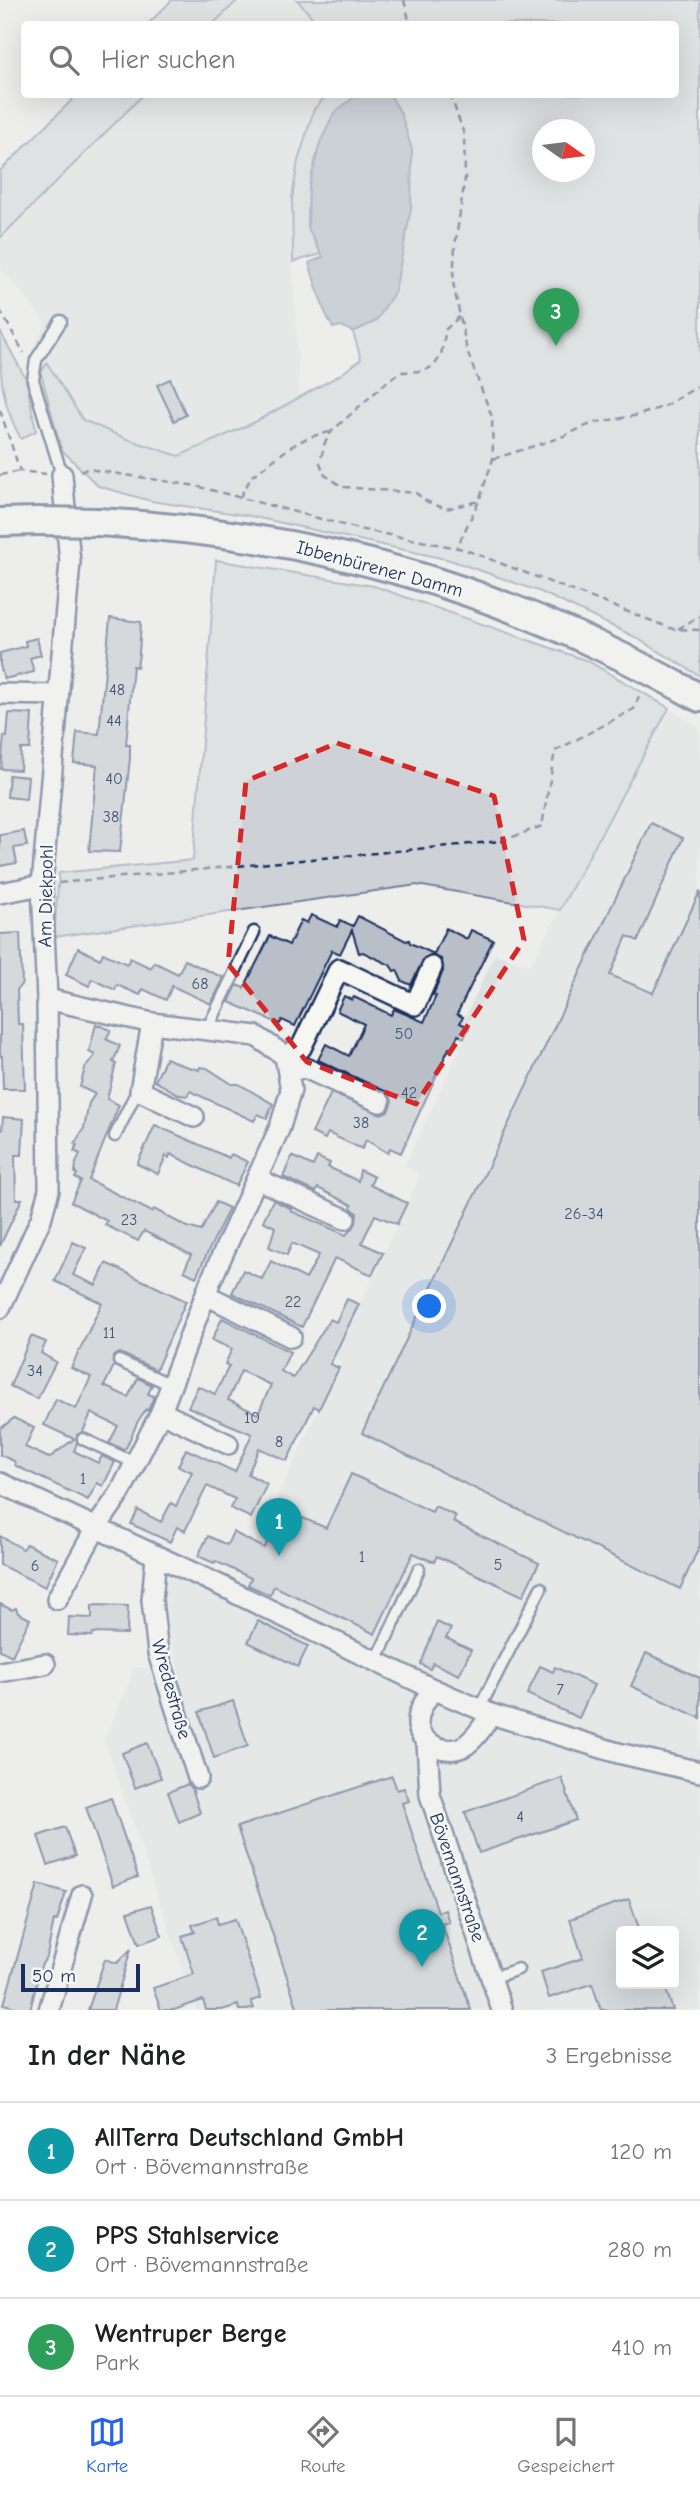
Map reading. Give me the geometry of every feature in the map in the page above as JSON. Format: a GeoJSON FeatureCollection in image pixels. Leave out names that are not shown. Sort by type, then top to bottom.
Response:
{"type":"FeatureCollection","features":[{"type":"Feature","properties":{"kind":"main road","name":"Ibbenbürener Damm"},"geometry":{"type":"LineString","coordinates":[[0,522],[158,525],[300,545],[381,564],[523,611],[649,670],[700,698]]}},
{"type":"Feature","properties":{"kind":"street","name":"Am Diekpohl"},"geometry":{"type":"LineString","coordinates":[[0,1308],[6,1281],[41,1219],[49,1191],[47,999],[42,885],[70,562],[61,475]]}},
{"type":"Feature","properties":{"kind":"street"},"geometry":{"type":"LineString","coordinates":[[0,694],[57,695]]}},
{"type":"Feature","properties":{"kind":"street"},"geometry":{"type":"LineString","coordinates":[[0,893],[42,885]]}},
{"type":"Feature","properties":{"kind":"street"},"geometry":{"type":"LineString","coordinates":[[286,1063],[301,1048],[339,969],[415,1005],[432,967]]}},
{"type":"Feature","properties":{"kind":"street"},"geometry":{"type":"LineString","coordinates":[[47,999],[152,1023],[256,1037],[286,1063],[305,1068],[380,1102]]}},
{"type":"Feature","properties":{"kind":"street"},"geometry":{"type":"LineString","coordinates":[[152,1023],[140,1091],[194,1117]]}},
{"type":"Feature","properties":{"kind":"street"},"geometry":{"type":"LineString","coordinates":[[57,1599],[96,1528],[120,1493],[161,1412],[206,1295],[280,1127],[292,1090],[286,1063]]}},
{"type":"Feature","properties":{"kind":"street"},"geometry":{"type":"LineString","coordinates":[[257,1179],[345,1219]]}},
{"type":"Feature","properties":{"kind":"street"},"geometry":{"type":"LineString","coordinates":[[206,1295],[291,1336]]}},
{"type":"Feature","properties":{"kind":"street"},"geometry":{"type":"LineString","coordinates":[[161,1412],[228,1444]]}},
{"type":"Feature","properties":{"kind":"street"},"geometry":{"type":"LineString","coordinates":[[0,1483],[485,1712],[618,1753],[700,1772]]}},
{"type":"Feature","properties":{"kind":"street","name":"Wredestraße"},"geometry":{"type":"LineString","coordinates":[[156,1556],[152,1600],[158,1653],[198,1778]]}},
{"type":"Feature","properties":{"kind":"street"},"geometry":{"type":"LineString","coordinates":[[0,1672],[45,1664]]}},
{"type":"Feature","properties":{"kind":"street","name":"Bövemannstraße"},"geometry":{"type":"LineString","coordinates":[[433,1689],[419,1712],[418,1725],[427,1742],[430,1795],[502,2010]]}},
{"type":"Feature","properties":{"kind":"street"},"geometry":{"type":"LineString","coordinates":[[427,1742],[456,1750],[466,1745],[474,1737],[485,1712]]}},
{"type":"Feature","properties":{"kind":"street"},"geometry":{"type":"LineString","coordinates":[[49,2010],[82,1895]]}},
{"type":"Feature","properties":{"kind":"lane"},"geometry":{"type":"LineString","coordinates":[[61,321],[36,359],[33,380],[61,475]]}},
{"type":"Feature","properties":{"kind":"lane"},"geometry":{"type":"LineString","coordinates":[[207,1030],[254,932]]}},
{"type":"Feature","properties":{"kind":"lane"},"geometry":{"type":"LineString","coordinates":[[115,1136],[134,1097],[140,1091]]}},
{"type":"Feature","properties":{"kind":"lane"},"geometry":{"type":"LineString","coordinates":[[119,1361],[171,1385]]}},
{"type":"Feature","properties":{"kind":"lane"},"geometry":{"type":"LineString","coordinates":[[83,1439],[135,1464]]}},
{"type":"Feature","properties":{"kind":"lane"},"geometry":{"type":"LineString","coordinates":[[376,1661],[419,1569]]}},
{"type":"Feature","properties":{"kind":"lane"},"geometry":{"type":"LineString","coordinates":[[485,1712],[541,1588]]}},
{"type":"Feature","properties":{"kind":"lane"},"geometry":{"type":"LineString","coordinates":[[492,1978],[518,1969]]}},
{"type":"Feature","properties":{"kind":"path"},"geometry":{"type":"LineString","coordinates":[[404,0],[409,21]]}},
{"type":"Feature","properties":{"kind":"path"},"geometry":{"type":"LineString","coordinates":[[451,98],[464,135],[465,178],[455,246],[453,282],[467,351],[492,417],[493,459],[479,501],[457,548]]}},
{"type":"Feature","properties":{"kind":"path"},"geometry":{"type":"LineString","coordinates":[[0,310],[22,349],[33,380]]}},
{"type":"Feature","properties":{"kind":"path"},"geometry":{"type":"LineString","coordinates":[[459,317],[446,329],[442,355],[431,369],[400,372],[332,431],[324,442],[320,463],[325,475],[343,487],[416,493],[426,501],[446,509],[479,501]]}},
{"type":"Feature","properties":{"kind":"path"},"geometry":{"type":"LineString","coordinates":[[493,459],[559,438],[593,423],[639,415],[665,406],[700,385]]}},
{"type":"Feature","properties":{"kind":"path"},"geometry":{"type":"LineString","coordinates":[[0,410],[20,471]]}},
{"type":"Feature","properties":{"kind":"path"},"geometry":{"type":"LineString","coordinates":[[240,498],[252,476],[292,446],[332,431]]}},
{"type":"Feature","properties":{"kind":"path"},"geometry":{"type":"LineString","coordinates":[[0,475],[20,471],[61,475],[88,468],[196,486],[363,530],[457,548],[678,629],[700,630]]}},
{"type":"Feature","properties":{"kind":"path"},"geometry":{"type":"LineString","coordinates":[[678,629],[700,616]]}},
{"type":"Feature","properties":{"kind":"path"},"geometry":{"type":"LineString","coordinates":[[42,885],[502,841],[542,826],[555,751],[634,709],[649,670]]}},
{"type":"Feature","properties":{"kind":"highlighted area"},"geometry":{"type":"Polygon","coordinates":[[[337,743],[494,796],[524,940],[416,1104],[307,1062],[228,964],[246,781],[337,743]]]}},
{"type":"Feature","properties":{"kind":"shaded area"},"geometry":{"type":"Polygon","coordinates":[[[172,0],[238,0],[216,21],[151,21],[172,0]]]}},
{"type":"Feature","properties":{"kind":"shaded area"},"geometry":{"type":"Polygon","coordinates":[[[238,0],[296,0],[314,21],[216,21],[238,0]]]}},
{"type":"Feature","properties":{"kind":"shaded area"},"geometry":{"type":"Polygon","coordinates":[[[297,0],[700,0],[700,676],[633,636],[541,592],[450,560],[250,516],[151,501],[98,486],[61,449],[41,373],[47,363],[83,420],[127,439],[179,456],[253,423],[340,375],[361,359],[353,332],[376,321],[401,114],[392,98],[679,98],[679,21],[315,21],[297,0]]]}},
{"type":"Feature","properties":{"kind":"shaded area"},"geometry":{"type":"Polygon","coordinates":[[[74,98],[140,98],[0,238],[0,171],[74,98]]]}},
{"type":"Feature","properties":{"kind":"shaded area"},"geometry":{"type":"Polygon","coordinates":[[[139,98],[324,98],[314,110],[298,161],[292,198],[291,233],[300,396],[253,423],[179,456],[127,439],[83,420],[34,345],[46,323],[0,268],[0,238],[139,98]]]}},
{"type":"Feature","properties":{"kind":"shaded area"},"geometry":{"type":"Polygon","coordinates":[[[324,98],[354,98],[334,113],[320,143],[309,187],[308,228],[321,254],[293,262],[292,198],[298,161],[314,109],[324,98]]]}},
{"type":"Feature","properties":{"kind":"shaded area"},"geometry":{"type":"Polygon","coordinates":[[[0,331],[26,379],[36,431],[21,439],[5,399],[0,361],[0,331]]]}},
{"type":"Feature","properties":{"kind":"shaded area"},"geometry":{"type":"Polygon","coordinates":[[[216,560],[374,586],[588,661],[669,708],[560,910],[417,885],[54,937],[59,873],[193,860],[216,560]]]}},
{"type":"Feature","properties":{"kind":"shaded area"},"geometry":{"type":"Polygon","coordinates":[[[669,708],[700,728],[700,2010],[196,2010],[104,1739],[135,1667],[179,1669],[170,1640],[163,1577],[179,1572],[230,1596],[341,1362],[334,1358],[420,1175],[404,1166],[470,1027],[463,1022],[495,954],[530,965],[669,708]]]}},
{"type":"Feature","properties":{"kind":"water"},"geometry":{"type":"Polygon","coordinates":[[[353,98],[392,98],[401,114],[412,150],[411,209],[395,291],[376,321],[353,332],[341,326],[333,328],[324,310],[309,263],[323,257],[308,228],[309,187],[320,143],[334,113],[353,98]]]}},
{"type":"Feature","properties":{"kind":"building"},"geometry":{"type":"Polygon","coordinates":[[[170,379],[186,415],[174,421],[157,385],[170,379]]]}},
{"type":"Feature","properties":{"kind":"building"},"geometry":{"type":"Polygon","coordinates":[[[110,618],[141,622],[137,667],[133,666],[126,745],[130,745],[130,758],[120,852],[89,851],[97,765],[74,763],[77,732],[99,734],[110,618]]]}},
{"type":"Feature","properties":{"kind":"building"},"geometry":{"type":"Polygon","coordinates":[[[37,638],[41,655],[30,658],[34,672],[4,679],[0,653],[26,646],[25,641],[37,638]]]}},
{"type":"Feature","properties":{"kind":"building"},"geometry":{"type":"Polygon","coordinates":[[[9,713],[32,714],[30,749],[21,749],[20,770],[1,769],[9,713]]]}},
{"type":"Feature","properties":{"kind":"building"},"geometry":{"type":"Polygon","coordinates":[[[9,775],[28,777],[26,799],[7,797],[9,775]]]}},
{"type":"Feature","properties":{"kind":"building"},"geometry":{"type":"Polygon","coordinates":[[[651,823],[683,838],[638,941],[627,936],[610,975],[653,993],[700,891],[700,1545],[680,1589],[362,1433],[651,823]]]}},
{"type":"Feature","properties":{"kind":"building"},"geometry":{"type":"Polygon","coordinates":[[[24,831],[27,846],[14,848],[17,863],[0,866],[0,835],[24,831]]]}},
{"type":"Feature","properties":{"kind":"building"},"geometry":{"type":"Polygon","coordinates":[[[311,915],[337,927],[340,920],[353,926],[358,916],[434,954],[446,928],[467,939],[471,930],[493,940],[457,1014],[463,1017],[460,1023],[469,1027],[464,1038],[458,1035],[451,1049],[449,1048],[401,1153],[390,1148],[388,1153],[366,1140],[362,1149],[328,1133],[325,1139],[312,1133],[331,1093],[381,1114],[388,1111],[392,1101],[385,1091],[318,1060],[326,1044],[349,1056],[364,1024],[337,1011],[344,996],[352,1000],[354,997],[391,1015],[394,1009],[424,1022],[436,996],[433,995],[443,971],[441,959],[431,955],[424,958],[411,985],[402,981],[397,970],[394,971],[390,965],[363,952],[359,953],[352,930],[340,954],[332,950],[295,1026],[282,1020],[280,1024],[229,1002],[237,985],[244,988],[270,936],[289,945],[301,920],[307,923],[311,915]]]}},
{"type":"Feature","properties":{"kind":"building"},"geometry":{"type":"Polygon","coordinates":[[[20,933],[22,983],[17,990],[18,1024],[23,1024],[25,1089],[3,1089],[0,1056],[0,934],[20,933]]]}},
{"type":"Feature","properties":{"kind":"building"},"geometry":{"type":"Polygon","coordinates":[[[78,948],[100,959],[103,953],[127,964],[130,958],[151,968],[154,962],[178,974],[185,960],[224,978],[211,1004],[172,986],[166,1000],[143,989],[140,995],[117,985],[115,990],[92,979],[89,986],[66,975],[78,948]]]}},
{"type":"Feature","properties":{"kind":"building"},"geometry":{"type":"Polygon","coordinates":[[[96,1024],[111,1030],[106,1039],[120,1046],[113,1062],[116,1064],[107,1099],[119,1105],[89,1180],[152,1212],[154,1209],[185,1226],[201,1231],[216,1202],[229,1208],[196,1277],[184,1271],[191,1255],[144,1231],[138,1241],[105,1225],[107,1221],[71,1202],[81,1181],[75,1178],[80,1154],[74,1151],[77,1145],[75,1143],[84,1128],[89,1103],[95,1094],[80,1087],[85,1068],[95,1055],[89,1052],[96,1024]]]}},
{"type":"Feature","properties":{"kind":"building"},"geometry":{"type":"Polygon","coordinates":[[[166,1058],[199,1070],[200,1067],[207,1068],[273,1104],[267,1118],[258,1114],[254,1121],[190,1091],[187,1096],[180,1095],[155,1081],[166,1058]]]}},
{"type":"Feature","properties":{"kind":"building"},"geometry":{"type":"Polygon","coordinates":[[[3,1117],[24,1119],[22,1155],[15,1155],[16,1199],[22,1199],[0,1246],[0,1130],[3,1117]]]}},
{"type":"Feature","properties":{"kind":"building"},"geometry":{"type":"Polygon","coordinates":[[[155,1125],[229,1158],[231,1154],[248,1162],[236,1186],[170,1154],[169,1158],[166,1156],[158,1174],[137,1164],[155,1125]]]}},
{"type":"Feature","properties":{"kind":"building"},"geometry":{"type":"Polygon","coordinates":[[[292,1156],[313,1166],[317,1157],[330,1163],[328,1167],[358,1181],[360,1170],[374,1177],[370,1185],[407,1203],[397,1224],[375,1215],[362,1243],[383,1253],[372,1275],[335,1258],[302,1327],[232,1293],[243,1270],[262,1279],[271,1261],[306,1279],[319,1255],[292,1243],[287,1255],[269,1247],[275,1227],[263,1221],[273,1200],[292,1209],[291,1211],[346,1235],[356,1223],[357,1213],[351,1208],[352,1205],[318,1188],[316,1192],[283,1177],[292,1156]]]}},
{"type":"Feature","properties":{"kind":"building"},"geometry":{"type":"Polygon","coordinates":[[[73,1242],[86,1248],[73,1275],[96,1285],[106,1263],[186,1301],[156,1370],[120,1353],[113,1357],[114,1366],[104,1386],[128,1397],[138,1378],[152,1385],[148,1394],[154,1396],[148,1411],[146,1409],[138,1421],[126,1448],[109,1443],[118,1426],[91,1413],[83,1432],[77,1435],[74,1451],[98,1463],[102,1456],[115,1462],[103,1486],[97,1483],[88,1500],[16,1466],[14,1461],[0,1455],[0,1429],[14,1418],[34,1428],[25,1447],[49,1458],[74,1439],[44,1425],[56,1399],[76,1409],[91,1377],[71,1368],[102,1303],[55,1281],[73,1242]]]}},
{"type":"Feature","properties":{"kind":"building"},"geometry":{"type":"Polygon","coordinates":[[[347,1299],[359,1304],[330,1364],[339,1368],[319,1409],[314,1406],[287,1461],[259,1448],[248,1474],[267,1484],[251,1518],[230,1508],[235,1499],[207,1486],[185,1531],[177,1527],[170,1542],[131,1524],[138,1510],[161,1522],[171,1503],[176,1506],[192,1472],[178,1466],[186,1449],[235,1472],[252,1434],[188,1407],[198,1386],[215,1394],[229,1366],[225,1364],[232,1349],[212,1340],[222,1318],[290,1352],[281,1371],[293,1378],[330,1319],[336,1322],[347,1299]],[[241,1371],[228,1400],[258,1414],[271,1385],[241,1371]]]}},
{"type":"Feature","properties":{"kind":"building"},"geometry":{"type":"Polygon","coordinates":[[[31,1336],[46,1342],[41,1353],[56,1362],[37,1399],[10,1386],[31,1336]]]}},
{"type":"Feature","properties":{"kind":"building"},"geometry":{"type":"Polygon","coordinates":[[[351,1474],[432,1512],[435,1506],[456,1516],[453,1522],[539,1563],[523,1596],[437,1556],[434,1562],[413,1553],[375,1634],[274,1586],[270,1595],[248,1585],[251,1578],[198,1556],[208,1536],[227,1545],[233,1532],[264,1548],[268,1541],[277,1545],[291,1513],[326,1528],[351,1474]]]}},
{"type":"Feature","properties":{"kind":"building"},"geometry":{"type":"Polygon","coordinates":[[[0,1536],[23,1549],[26,1544],[58,1559],[45,1587],[0,1565],[0,1536]]]}},
{"type":"Feature","properties":{"kind":"building"},"geometry":{"type":"Polygon","coordinates":[[[0,1604],[12,1610],[16,1608],[18,1613],[30,1619],[12,1656],[0,1650],[0,1604]]]}},
{"type":"Feature","properties":{"kind":"building"},"geometry":{"type":"Polygon","coordinates":[[[92,1605],[128,1606],[127,1634],[68,1635],[69,1617],[92,1618],[92,1605]]]}},
{"type":"Feature","properties":{"kind":"building"},"geometry":{"type":"Polygon","coordinates":[[[258,1621],[308,1646],[298,1667],[248,1642],[258,1621]]]}},
{"type":"Feature","properties":{"kind":"building"},"geometry":{"type":"Polygon","coordinates":[[[437,1622],[451,1629],[446,1638],[471,1650],[459,1675],[433,1663],[430,1669],[421,1664],[437,1622]]]}},
{"type":"Feature","properties":{"kind":"building"},"geometry":{"type":"Polygon","coordinates":[[[646,1653],[700,1678],[700,1718],[631,1686],[646,1653]]]}},
{"type":"Feature","properties":{"kind":"building"},"geometry":{"type":"Polygon","coordinates":[[[540,1666],[553,1672],[555,1667],[594,1685],[579,1718],[527,1694],[540,1666]]]}},
{"type":"Feature","properties":{"kind":"building"},"geometry":{"type":"Polygon","coordinates":[[[233,1701],[248,1746],[214,1758],[199,1712],[233,1701]]]}},
{"type":"Feature","properties":{"kind":"building"},"geometry":{"type":"Polygon","coordinates":[[[147,1743],[161,1778],[135,1788],[122,1753],[147,1743]]]}},
{"type":"Feature","properties":{"kind":"building"},"geometry":{"type":"Polygon","coordinates":[[[392,1776],[397,1790],[404,1788],[409,1801],[402,1803],[438,1912],[445,1910],[449,1922],[442,1924],[471,2010],[298,2010],[237,1827],[392,1776]]]}},
{"type":"Feature","properties":{"kind":"building"},"geometry":{"type":"Polygon","coordinates":[[[562,1778],[576,1820],[479,1853],[465,1812],[562,1778]]]}},
{"type":"Feature","properties":{"kind":"building"},"geometry":{"type":"Polygon","coordinates":[[[188,1784],[192,1788],[200,1813],[179,1822],[168,1792],[188,1784]]]}},
{"type":"Feature","properties":{"kind":"building"},"geometry":{"type":"Polygon","coordinates":[[[111,1798],[138,1877],[113,1886],[86,1807],[111,1798]]]}},
{"type":"Feature","properties":{"kind":"building"},"geometry":{"type":"Polygon","coordinates":[[[65,1827],[75,1856],[48,1865],[38,1836],[65,1827]]]}},
{"type":"Feature","properties":{"kind":"building"},"geometry":{"type":"Polygon","coordinates":[[[38,1884],[66,1892],[57,1921],[54,1920],[47,1956],[41,1966],[30,2010],[24,2010],[4,2004],[38,1884]]]}},
{"type":"Feature","properties":{"kind":"building"},"geometry":{"type":"Polygon","coordinates":[[[629,1899],[638,1926],[616,1926],[616,1989],[666,1989],[673,2010],[601,2010],[592,1984],[549,1998],[541,1972],[583,1958],[570,1919],[629,1899]]]}},
{"type":"Feature","properties":{"kind":"building"},"geometry":{"type":"Polygon","coordinates":[[[151,1905],[162,1936],[139,1944],[128,1912],[151,1905]]]}},
{"type":"Feature","properties":{"kind":"building"},"geometry":{"type":"Polygon","coordinates":[[[216,1917],[218,1924],[235,1919],[261,1998],[251,2001],[254,2008],[247,2010],[239,2010],[238,2005],[222,2010],[206,2010],[203,2000],[174,2010],[161,2010],[153,1988],[194,1974],[182,1936],[195,1932],[192,1925],[216,1917]]]}},
{"type":"Feature","properties":{"kind":"building"},"geometry":{"type":"Polygon","coordinates":[[[131,1949],[113,2010],[88,2010],[105,1959],[117,1963],[131,1949]]]}},
{"type":"Feature","properties":{"kind":"place","name":"Wentruper Berge"},"geometry":{"type":"Point","coordinates":[556,346]}},
{"type":"Feature","properties":{"kind":"place","name":"AllTerra Deutschland GmbH"},"geometry":{"type":"Point","coordinates":[279,1556]}},
{"type":"Feature","properties":{"kind":"place","name":"PPS Stahlservice"},"geometry":{"type":"Point","coordinates":[422,1967]}}]}
